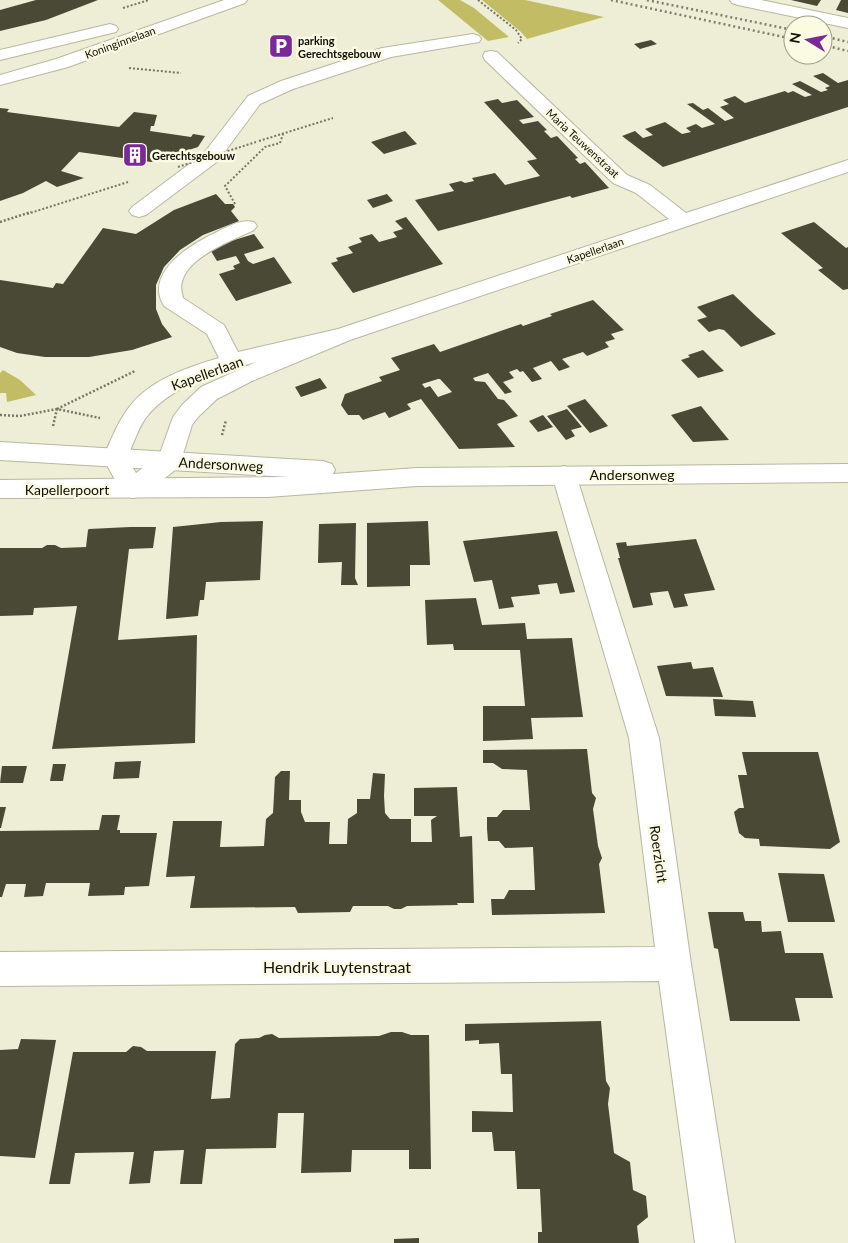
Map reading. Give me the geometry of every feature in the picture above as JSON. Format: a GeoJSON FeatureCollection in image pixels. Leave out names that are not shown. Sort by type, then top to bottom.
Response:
{"type":"FeatureCollection","features":[{"type":"Feature","properties":{"kind":"street","name":"Koninginnelaan"},"geometry":{"type":"LineString","coordinates":[[0,55],[93,34],[196,0]]}},
{"type":"Feature","properties":{"kind":"street","name":"Koninginnelaan"},"geometry":{"type":"LineString","coordinates":[[0,80],[62,63],[239,0]]}},
{"type":"Feature","properties":{"kind":"street"},"geometry":{"type":"LineString","coordinates":[[738,0],[848,23]]}},
{"type":"Feature","properties":{"kind":"street","name":"Koninginnelaan"},"geometry":{"type":"LineString","coordinates":[[0,66],[69,48],[93,34]]}},
{"type":"Feature","properties":{"kind":"street"},"geometry":{"type":"LineString","coordinates":[[139,211],[211,156],[254,100],[287,85],[388,52],[473,39]]}},
{"type":"Feature","properties":{"kind":"street","name":"Maria Teuwenstraat"},"geometry":{"type":"LineString","coordinates":[[491,56],[620,179],[643,189],[682,220]]}},
{"type":"Feature","properties":{"kind":"street","name":"Kapellerlaan"},"geometry":{"type":"LineString","coordinates":[[170,461],[181,424],[190,411],[209,394],[244,376],[342,336],[682,220],[848,166]]}},
{"type":"Feature","properties":{"kind":"street"},"geometry":{"type":"LineString","coordinates":[[232,362],[216,330],[172,301],[171,281],[186,261],[199,250],[247,226]]}},
{"type":"Feature","properties":{"kind":"street","name":"Kapellerlaan"},"geometry":{"type":"LineString","coordinates":[[115,458],[132,420],[141,408],[156,394],[183,379],[232,362],[342,336]]}},
{"type":"Feature","properties":{"kind":"street"},"geometry":{"type":"LineString","coordinates":[[0,451],[115,458],[133,489],[170,461]]}},
{"type":"Feature","properties":{"kind":"street","name":"Andersonweg"},"geometry":{"type":"LineString","coordinates":[[115,458],[416,477]]}},
{"type":"Feature","properties":{"kind":"street","name":"Andersonweg"},"geometry":{"type":"LineString","coordinates":[[133,489],[268,488],[416,477],[848,473]]}},
{"type":"Feature","properties":{"kind":"street","name":"Roerzicht"},"geometry":{"type":"LineString","coordinates":[[564,475],[644,738],[714,1243]]}},
{"type":"Feature","properties":{"kind":"street","name":"Kapellerpoort"},"geometry":{"type":"LineString","coordinates":[[0,489],[133,489]]}},
{"type":"Feature","properties":{"kind":"street","name":"Hendrik Luytenstraat"},"geometry":{"type":"LineString","coordinates":[[0,969],[674,964]]}},
{"type":"Feature","properties":{"kind":"path"},"geometry":{"type":"LineString","coordinates":[[478,0],[516,30],[522,39],[515,47],[491,56]]}},
{"type":"Feature","properties":{"kind":"path"},"geometry":{"type":"LineString","coordinates":[[125,67],[181,73]]}},
{"type":"Feature","properties":{"kind":"path"},"geometry":{"type":"LineString","coordinates":[[178,167],[333,118]]}},
{"type":"Feature","properties":{"kind":"path"},"geometry":{"type":"LineString","coordinates":[[247,226],[225,186],[265,147],[280,143],[282,134]]}},
{"type":"Feature","properties":{"kind":"path"},"geometry":{"type":"LineString","coordinates":[[0,222],[131,181]]}},
{"type":"Feature","properties":{"kind":"path"},"geometry":{"type":"LineString","coordinates":[[0,415],[20,416],[57,409]]}},
{"type":"Feature","properties":{"kind":"shaded area"},"geometry":{"type":"Polygon","coordinates":[[[438,0],[460,0],[474,8],[509,37],[488,41],[438,0]]]}},
{"type":"Feature","properties":{"kind":"shaded area"},"geometry":{"type":"Polygon","coordinates":[[[482,0],[525,0],[604,17],[527,39],[482,0]]]}},
{"type":"Feature","properties":{"kind":"shaded area"},"geometry":{"type":"Polygon","coordinates":[[[3,370],[20,380],[36,395],[7,402],[6,393],[0,393],[0,373],[3,370]]]}},
{"type":"Feature","properties":{"kind":"building"},"geometry":{"type":"Polygon","coordinates":[[[36,0],[98,0],[46,20],[0,31],[0,10],[36,0]]]}},
{"type":"Feature","properties":{"kind":"building"},"geometry":{"type":"Polygon","coordinates":[[[791,0],[821,0],[817,6],[791,0]]]}},
{"type":"Feature","properties":{"kind":"building"},"geometry":{"type":"Polygon","coordinates":[[[841,0],[848,0],[848,13],[836,10],[841,0]]]}},
{"type":"Feature","properties":{"kind":"building"},"geometry":{"type":"Polygon","coordinates":[[[651,40],[657,44],[640,49],[634,44],[651,40]]]}},
{"type":"Feature","properties":{"kind":"building"},"geometry":{"type":"Polygon","coordinates":[[[823,73],[838,83],[848,80],[848,107],[663,167],[622,136],[635,131],[643,138],[653,135],[645,129],[665,122],[682,134],[691,132],[686,128],[696,124],[702,128],[715,124],[687,104],[693,103],[703,110],[708,108],[725,121],[734,118],[720,107],[729,104],[723,100],[735,96],[745,103],[785,91],[788,93],[793,91],[805,97],[812,95],[792,84],[800,81],[821,92],[828,90],[825,88],[830,86],[813,76],[823,73]]]}},
{"type":"Feature","properties":{"kind":"building"},"geometry":{"type":"Polygon","coordinates":[[[498,99],[502,103],[517,100],[534,117],[519,120],[523,124],[538,121],[547,130],[544,131],[551,138],[557,136],[578,158],[575,159],[580,164],[585,162],[609,188],[572,198],[570,196],[438,231],[415,200],[454,191],[449,184],[461,181],[465,183],[474,181],[472,178],[495,173],[505,185],[540,176],[527,161],[537,159],[484,102],[498,99]]]}},
{"type":"Feature","properties":{"kind":"building","name":"Gerechtsgebouw"},"geometry":{"type":"Polygon","coordinates":[[[0,108],[9,109],[7,112],[119,127],[134,112],[157,115],[154,126],[151,126],[150,131],[191,137],[193,134],[205,136],[198,147],[151,162],[79,152],[61,171],[84,178],[57,187],[46,181],[23,193],[0,201],[0,108]]]}},
{"type":"Feature","properties":{"kind":"building"},"geometry":{"type":"Polygon","coordinates":[[[405,131],[417,144],[384,154],[371,142],[405,131]]]}},
{"type":"Feature","properties":{"kind":"building"},"geometry":{"type":"Polygon","coordinates":[[[216,194],[225,204],[233,204],[235,207],[231,211],[239,221],[203,235],[180,250],[164,267],[156,285],[156,309],[162,324],[172,337],[132,350],[89,357],[45,357],[17,353],[0,347],[0,280],[53,288],[56,283],[63,284],[103,228],[136,234],[174,210],[216,194]]]}},
{"type":"Feature","properties":{"kind":"building"},"geometry":{"type":"Polygon","coordinates":[[[387,194],[393,201],[373,208],[367,200],[387,194]]]}},
{"type":"Feature","properties":{"kind":"building"},"geometry":{"type":"Polygon","coordinates":[[[406,217],[443,264],[353,293],[331,263],[338,261],[336,258],[353,253],[348,247],[362,242],[359,238],[372,234],[379,242],[397,237],[393,232],[403,229],[395,221],[406,217]]]}},
{"type":"Feature","properties":{"kind":"building"},"geometry":{"type":"Polygon","coordinates":[[[814,222],[846,248],[848,247],[848,289],[843,290],[818,270],[823,268],[781,233],[814,222]]]}},
{"type":"Feature","properties":{"kind":"building"},"geometry":{"type":"Polygon","coordinates":[[[254,234],[264,248],[244,254],[248,261],[253,264],[274,257],[292,283],[236,301],[219,274],[235,269],[233,266],[240,263],[236,256],[217,261],[211,251],[231,241],[254,234]]]}},
{"type":"Feature","properties":{"kind":"building"},"geometry":{"type":"Polygon","coordinates":[[[733,294],[776,334],[741,347],[724,330],[719,329],[709,332],[697,320],[707,317],[697,307],[733,294]]]}},
{"type":"Feature","properties":{"kind":"building"},"geometry":{"type":"Polygon","coordinates":[[[593,300],[624,330],[611,334],[615,339],[605,342],[609,347],[587,356],[583,352],[562,359],[570,367],[559,371],[551,361],[533,368],[542,379],[532,382],[523,371],[520,372],[517,369],[509,372],[514,378],[503,382],[512,392],[505,394],[488,373],[473,378],[475,381],[485,382],[498,399],[504,400],[518,416],[497,424],[515,447],[459,449],[421,399],[407,404],[411,409],[389,418],[385,412],[363,420],[359,415],[348,415],[341,405],[345,394],[382,381],[379,377],[400,370],[391,358],[434,344],[440,352],[521,324],[523,326],[552,316],[550,314],[593,300]],[[440,379],[422,384],[425,388],[430,386],[438,397],[452,392],[440,379]]]}},
{"type":"Feature","properties":{"kind":"building"},"geometry":{"type":"Polygon","coordinates":[[[703,350],[724,371],[698,378],[681,360],[690,357],[688,355],[703,350]]]}},
{"type":"Feature","properties":{"kind":"building"},"geometry":{"type":"Polygon","coordinates":[[[320,378],[327,388],[301,397],[295,387],[320,378]]]}},
{"type":"Feature","properties":{"kind":"building"},"geometry":{"type":"Polygon","coordinates":[[[585,399],[608,426],[590,433],[567,406],[585,399]]]}},
{"type":"Feature","properties":{"kind":"building"},"geometry":{"type":"Polygon","coordinates":[[[701,406],[729,440],[693,442],[671,415],[701,406]]]}},
{"type":"Feature","properties":{"kind":"building"},"geometry":{"type":"Polygon","coordinates":[[[567,409],[582,427],[571,430],[575,436],[566,440],[547,416],[567,409]]]}},
{"type":"Feature","properties":{"kind":"building"},"geometry":{"type":"Polygon","coordinates":[[[543,415],[553,427],[538,432],[529,421],[543,415]]]}},
{"type":"Feature","properties":{"kind":"building"},"geometry":{"type":"Polygon","coordinates":[[[263,521],[260,580],[206,582],[204,600],[200,600],[198,616],[166,619],[173,527],[221,522],[263,521]]]}},
{"type":"Feature","properties":{"kind":"building"},"geometry":{"type":"Polygon","coordinates":[[[428,521],[430,565],[410,565],[410,586],[367,587],[367,523],[428,521]]]}},
{"type":"Feature","properties":{"kind":"building"},"geometry":{"type":"Polygon","coordinates":[[[356,523],[355,578],[358,585],[341,585],[342,562],[318,563],[319,524],[356,523]]]}},
{"type":"Feature","properties":{"kind":"building"},"geometry":{"type":"Polygon","coordinates":[[[156,527],[153,548],[129,549],[118,640],[197,635],[195,743],[52,749],[77,606],[34,608],[33,615],[0,616],[0,548],[42,548],[47,545],[55,545],[61,548],[86,547],[89,529],[156,527]]]}},
{"type":"Feature","properties":{"kind":"building"},"geometry":{"type":"Polygon","coordinates":[[[557,531],[575,592],[560,594],[557,583],[538,585],[540,594],[511,597],[514,607],[499,609],[492,580],[474,582],[463,541],[557,531]]]}},
{"type":"Feature","properties":{"kind":"building"},"geometry":{"type":"Polygon","coordinates":[[[696,539],[715,590],[684,594],[688,606],[674,608],[668,591],[650,593],[653,605],[633,608],[618,558],[620,558],[616,543],[626,542],[627,546],[696,539]]]}},
{"type":"Feature","properties":{"kind":"building"},"geometry":{"type":"Polygon","coordinates":[[[476,598],[482,625],[525,623],[527,639],[572,638],[583,717],[531,718],[533,739],[483,741],[483,706],[525,706],[520,650],[454,650],[453,644],[427,645],[425,600],[476,598]]]}},
{"type":"Feature","properties":{"kind":"building"},"geometry":{"type":"Polygon","coordinates":[[[691,662],[693,669],[713,667],[723,697],[666,696],[657,666],[691,662]]]}},
{"type":"Feature","properties":{"kind":"building"},"geometry":{"type":"Polygon","coordinates":[[[713,699],[753,701],[756,717],[715,716],[713,699]]]}},
{"type":"Feature","properties":{"kind":"building"},"geometry":{"type":"Polygon","coordinates":[[[587,749],[592,793],[596,798],[593,809],[598,846],[602,858],[599,864],[605,913],[492,915],[491,899],[504,899],[509,890],[535,890],[533,847],[505,848],[499,841],[488,841],[487,817],[497,817],[503,810],[530,810],[527,770],[502,769],[493,763],[483,763],[483,750],[587,749]]]}},
{"type":"Feature","properties":{"kind":"building"},"geometry":{"type":"Polygon","coordinates":[[[742,752],[818,752],[840,842],[830,849],[760,846],[759,839],[745,838],[739,833],[734,812],[739,808],[744,808],[738,775],[747,775],[742,752]]]}},
{"type":"Feature","properties":{"kind":"building"},"geometry":{"type":"Polygon","coordinates":[[[141,761],[139,778],[113,779],[115,762],[141,761]]]}},
{"type":"Feature","properties":{"kind":"building"},"geometry":{"type":"Polygon","coordinates":[[[53,764],[66,764],[63,781],[50,781],[53,764]]]}},
{"type":"Feature","properties":{"kind":"building"},"geometry":{"type":"Polygon","coordinates":[[[2,766],[27,766],[23,783],[0,783],[2,766]]]}},
{"type":"Feature","properties":{"kind":"building"},"geometry":{"type":"Polygon","coordinates":[[[281,771],[290,771],[289,800],[301,800],[301,812],[305,822],[330,822],[329,844],[347,844],[348,819],[357,813],[357,799],[370,799],[373,773],[385,774],[385,813],[390,819],[411,819],[411,842],[432,842],[431,820],[437,816],[414,816],[414,788],[457,787],[460,837],[472,836],[474,903],[407,906],[401,909],[394,909],[388,906],[353,906],[350,912],[298,913],[295,907],[190,908],[195,876],[166,877],[173,821],[222,821],[220,847],[264,846],[266,819],[273,813],[275,777],[281,771]]]}},
{"type":"Feature","properties":{"kind":"building"},"geometry":{"type":"Polygon","coordinates":[[[0,807],[6,807],[1,828],[0,828],[0,807]]]}},
{"type":"Feature","properties":{"kind":"building"},"geometry":{"type":"Polygon","coordinates":[[[102,815],[120,815],[117,830],[120,830],[120,833],[157,833],[149,886],[125,887],[124,895],[88,896],[90,883],[46,883],[43,896],[24,897],[26,884],[6,884],[2,897],[0,897],[0,831],[99,830],[102,815]]]}},
{"type":"Feature","properties":{"kind":"building"},"geometry":{"type":"Polygon","coordinates":[[[778,873],[824,874],[835,922],[788,922],[778,873]]]}},
{"type":"Feature","properties":{"kind":"building"},"geometry":{"type":"Polygon","coordinates":[[[708,912],[743,912],[745,921],[761,921],[762,932],[781,931],[785,953],[823,953],[833,998],[795,998],[800,1021],[730,1021],[718,949],[714,948],[708,912]]]}},
{"type":"Feature","properties":{"kind":"building"},"geometry":{"type":"Polygon","coordinates":[[[601,1021],[606,1081],[610,1088],[608,1104],[614,1153],[630,1162],[633,1190],[646,1196],[648,1217],[637,1226],[639,1243],[538,1243],[538,1232],[542,1232],[540,1189],[517,1189],[515,1151],[494,1151],[492,1132],[472,1132],[472,1111],[513,1112],[512,1074],[501,1074],[499,1043],[479,1044],[479,1040],[465,1041],[465,1024],[601,1021]]]}},
{"type":"Feature","properties":{"kind":"building"},"geometry":{"type":"Polygon","coordinates":[[[391,1032],[429,1035],[431,1169],[409,1169],[409,1150],[352,1150],[351,1172],[301,1173],[304,1113],[278,1113],[276,1148],[206,1149],[202,1184],[180,1184],[184,1150],[154,1151],[150,1183],[129,1184],[134,1152],[75,1153],[70,1184],[49,1184],[73,1052],[126,1052],[133,1046],[141,1047],[147,1051],[216,1051],[211,1099],[230,1098],[235,1044],[240,1039],[259,1038],[272,1034],[279,1038],[379,1036],[391,1032]]]}},
{"type":"Feature","properties":{"kind":"building"},"geometry":{"type":"Polygon","coordinates":[[[21,1039],[56,1040],[35,1158],[0,1156],[0,1050],[18,1049],[21,1039]]]}},
{"type":"Feature","properties":{"kind":"building"},"geometry":{"type":"Polygon","coordinates":[[[419,1238],[419,1243],[394,1243],[394,1239],[419,1238]]]}},
{"type":"Feature","properties":{"kind":"railway"},"geometry":{"type":"LineString","coordinates":[[611,0],[783,37]]}},
{"type":"Feature","properties":{"kind":"railway"},"geometry":{"type":"LineString","coordinates":[[647,0],[783,28]]}},
{"type":"Feature","properties":{"kind":"railway"},"geometry":{"type":"LineString","coordinates":[[833,38],[848,42]]}},
{"type":"Feature","properties":{"kind":"railway"},"geometry":{"type":"LineString","coordinates":[[833,47],[848,51]]}},
{"type":"Feature","properties":{"kind":"place","name":"parking Gerechtsgebouw"},"geometry":{"type":"Point","coordinates":[281,46]}},
{"type":"Feature","properties":{"kind":"place","name":"Gerechtsgebouw"},"geometry":{"type":"Point","coordinates":[135,155]}}]}
